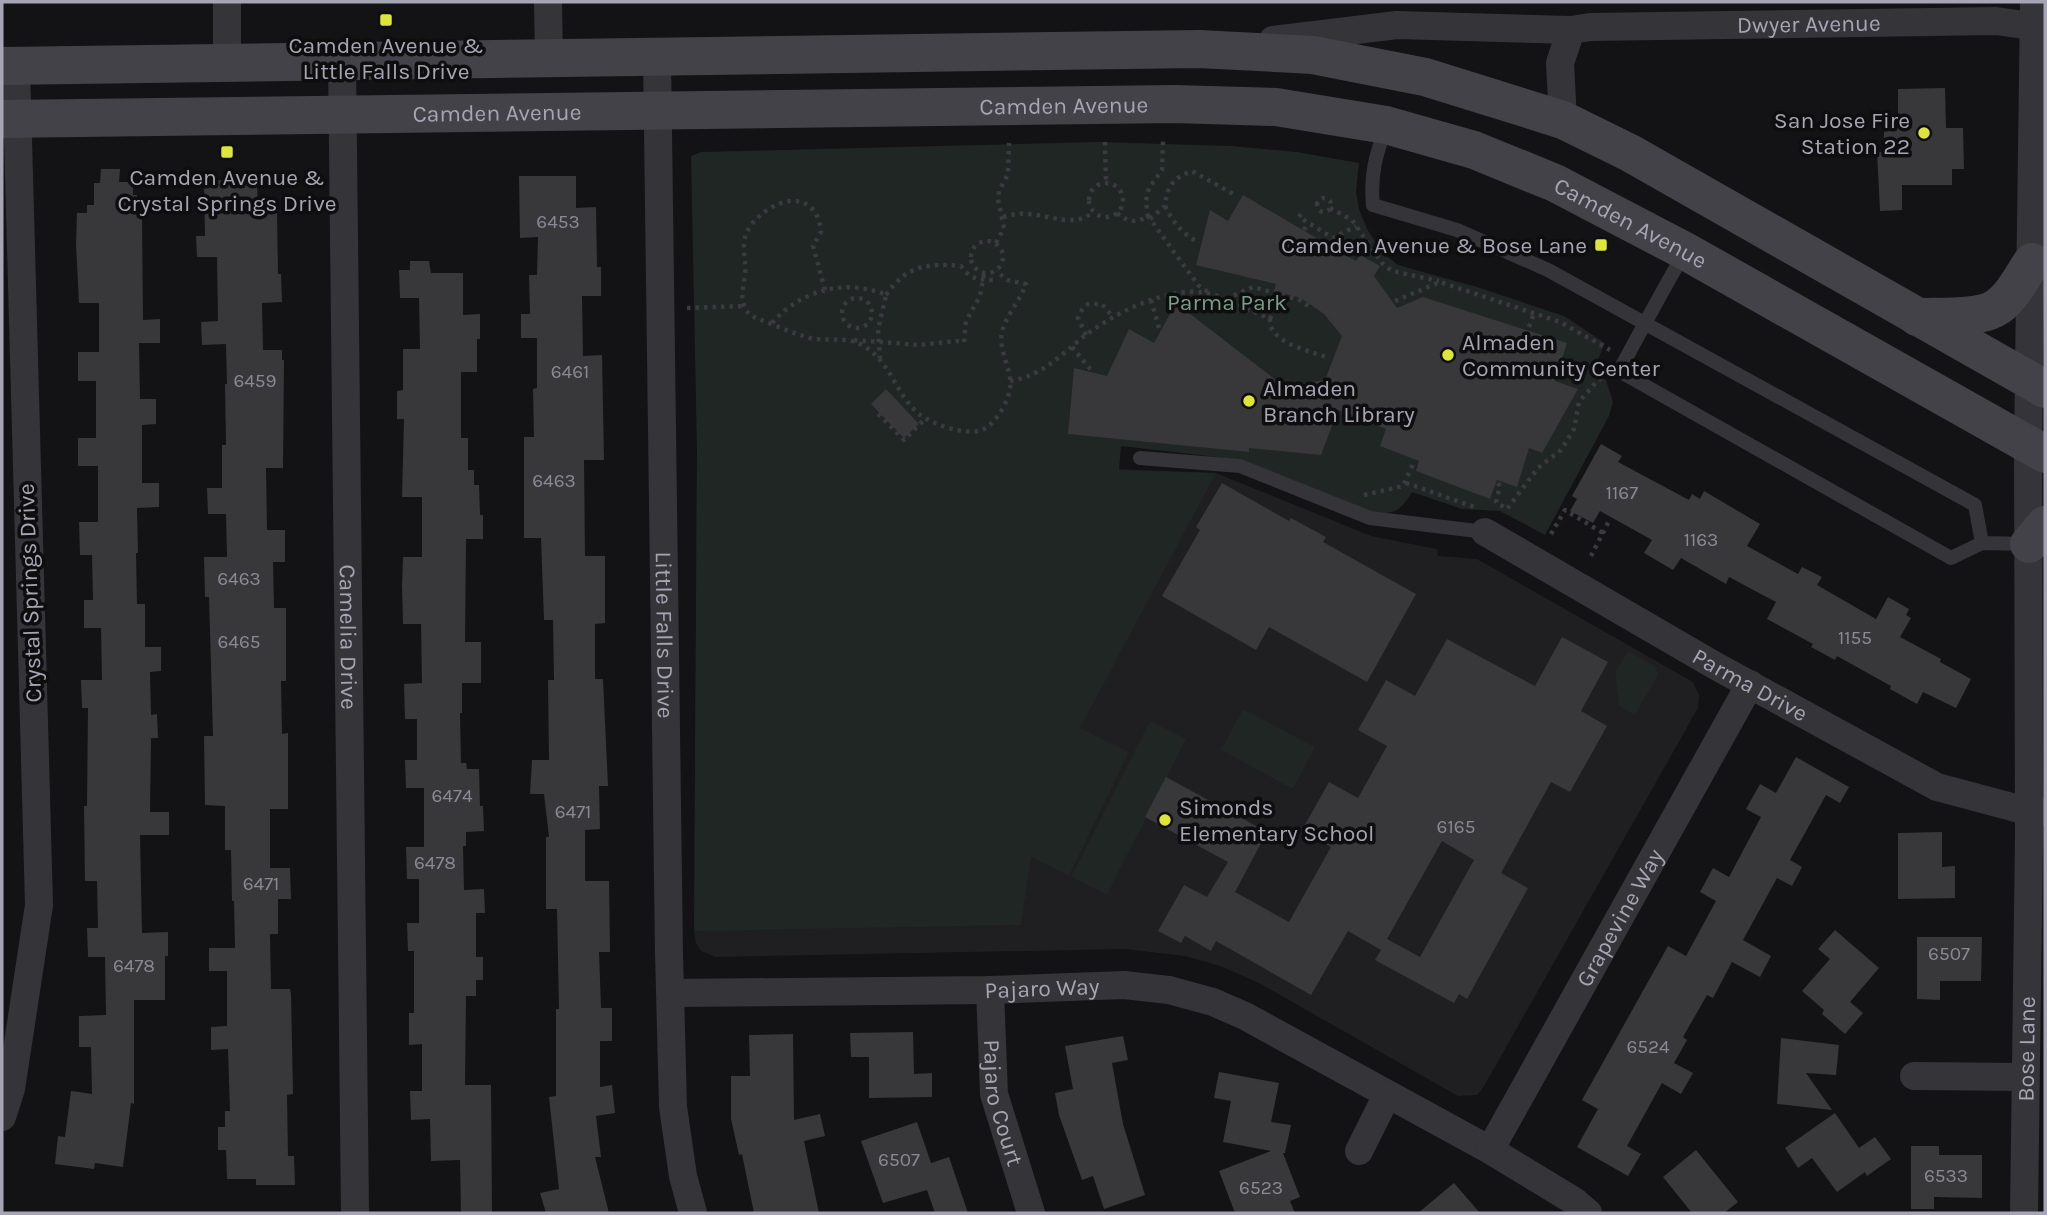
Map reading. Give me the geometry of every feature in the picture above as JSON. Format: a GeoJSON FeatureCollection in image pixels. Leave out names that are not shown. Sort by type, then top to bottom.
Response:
{"type":"FeatureCollection","features":[{"type":"Feature","properties":{"kind":"main road"},"geometry":{"type":"LineString","coordinates":[[9,66],[1199,49],[1313,55],[1424,77],[1563,120],[1630,153],[2038,385]]}},
{"type":"Feature","properties":{"kind":"main road","name":"Camden Avenue"},"geometry":{"type":"LineString","coordinates":[[9,119],[1174,104],[1276,107],[1386,125],[1474,150],[1555,183],[1685,251],[2037,450]]}},
{"type":"Feature","properties":{"kind":"main road"},"geometry":{"type":"LineString","coordinates":[[1917,317],[1975,314],[1993,309],[2008,297],[2032,262]]}},
{"type":"Feature","properties":{"kind":"street"},"geometry":{"type":"LineString","coordinates":[[227,62],[228,2]]}},
{"type":"Feature","properties":{"kind":"street"},"geometry":{"type":"LineString","coordinates":[[548,2],[549,58]]}},
{"type":"Feature","properties":{"kind":"street","name":"Dwyer Avenue"},"geometry":{"type":"LineString","coordinates":[[1199,49],[1397,25],[1571,30],[1603,27],[2038,19]]}},
{"type":"Feature","properties":{"kind":"street","name":"Bose Lane"},"geometry":{"type":"LineString","coordinates":[[2024,1213],[2024,1077],[2036,811],[2038,385],[2032,262],[2038,19]]}},
{"type":"Feature","properties":{"kind":"street"},"geometry":{"type":"LineString","coordinates":[[1563,120],[1560,63],[1571,30]]}},
{"type":"Feature","properties":{"kind":"street","name":"Little Falls Drive"},"geometry":{"type":"LineString","coordinates":[[657,56],[673,1107],[683,1176],[693,1213]]}},
{"type":"Feature","properties":{"kind":"street","name":"Camelia Drive"},"geometry":{"type":"LineString","coordinates":[[342,61],[355,1213]]}},
{"type":"Feature","properties":{"kind":"street","name":"Crystal Springs Drive"},"geometry":{"type":"LineString","coordinates":[[2,1117],[10,1089],[39,905],[9,66]]}},
{"type":"Feature","properties":{"kind":"street","name":"Parma Drive"},"geometry":{"type":"LineString","coordinates":[[1492,520],[1750,684],[1937,787],[2036,811]]}},
{"type":"Feature","properties":{"kind":"street","name":"Grapevine Way"},"geometry":{"type":"LineString","coordinates":[[1490,1150],[1750,684]]}},
{"type":"Feature","properties":{"kind":"street","name":"Pajaro Way"},"geometry":{"type":"LineString","coordinates":[[671,993],[990,990],[1124,985],[1169,990],[1213,1002],[1245,1016],[1490,1150],[1574,1201],[1588,1213]]}},
{"type":"Feature","properties":{"kind":"street","name":"Pajaro Court"},"geometry":{"type":"LineString","coordinates":[[990,990],[994,1094],[1031,1213]]}},
{"type":"Feature","properties":{"kind":"street"},"geometry":{"type":"LineString","coordinates":[[1914,1076],[2024,1077]]}},
{"type":"Feature","properties":{"kind":"street"},"geometry":{"type":"LineString","coordinates":[[1359,1152],[1387,1095]]}},
{"type":"Feature","properties":{"kind":"lane"},"geometry":{"type":"LineString","coordinates":[[1386,125],[1373,164],[1373,205],[1457,230],[1548,271],[1975,505],[1982,543]]}},
{"type":"Feature","properties":{"kind":"lane"},"geometry":{"type":"LineString","coordinates":[[1685,251],[1622,365],[1951,558],[1982,543],[2037,534]]}},
{"type":"Feature","properties":{"kind":"lane"},"geometry":{"type":"LineString","coordinates":[[1140,458],[1240,466],[1370,518],[1492,520]]}},
{"type":"Feature","properties":{"kind":"path"},"geometry":{"type":"LineString","coordinates":[[1163,141],[1162,170],[1149,188],[1146,201],[1149,218],[1198,285],[1209,293],[1270,319]]}},
{"type":"Feature","properties":{"kind":"path"},"geometry":{"type":"LineString","coordinates":[[1105,142],[1106,183]]}},
{"type":"Feature","properties":{"kind":"path"},"geometry":{"type":"LineString","coordinates":[[996,243],[1004,228],[998,199],[999,191],[1009,174],[1009,144]]}},
{"type":"Feature","properties":{"kind":"path"},"geometry":{"type":"LineString","coordinates":[[1196,241],[1180,228],[1165,206],[1171,182],[1192,170],[1237,195]]}},
{"type":"Feature","properties":{"kind":"path"},"geometry":{"type":"LineString","coordinates":[[1106,183],[1120,191],[1123,203],[1117,213],[1106,218],[1093,212],[1089,206],[1089,195],[1096,186],[1106,183]]}},
{"type":"Feature","properties":{"kind":"path"},"geometry":{"type":"LineString","coordinates":[[825,290],[813,246],[821,232],[815,212],[806,205],[795,202],[782,204],[759,215],[746,235],[743,247],[743,306],[751,316],[811,338],[919,345],[964,342],[967,321],[981,296],[984,274]]}},
{"type":"Feature","properties":{"kind":"path"},"geometry":{"type":"LineString","coordinates":[[1117,213],[1135,222],[1149,218],[1165,206]]}},
{"type":"Feature","properties":{"kind":"path"},"geometry":{"type":"LineString","coordinates":[[1330,208],[1352,220],[1382,263],[1392,271],[1440,282],[1560,322],[1622,365],[1598,380],[1580,402],[1574,429],[1562,450],[1532,474],[1507,509],[1496,502],[1500,486],[1498,483]]}},
{"type":"Feature","properties":{"kind":"path"},"geometry":{"type":"LineString","coordinates":[[1003,217],[1029,214],[1056,219],[1081,219],[1093,212]]}},
{"type":"Feature","properties":{"kind":"path"},"geometry":{"type":"LineString","coordinates":[[1301,214],[1298,217],[1333,238],[1356,226]]}},
{"type":"Feature","properties":{"kind":"path"},"geometry":{"type":"LineString","coordinates":[[1304,230],[1308,223]]}},
{"type":"Feature","properties":{"kind":"path"},"geometry":{"type":"LineString","coordinates":[[986,241],[996,243],[1003,252],[1003,263],[996,271],[984,274],[973,264],[973,249],[986,241]]}},
{"type":"Feature","properties":{"kind":"path"},"geometry":{"type":"LineString","coordinates":[[880,358],[878,341],[886,295],[906,274],[926,265],[961,266],[969,276],[993,280]]}},
{"type":"Feature","properties":{"kind":"path"},"geometry":{"type":"LineString","coordinates":[[846,340],[861,344],[880,358],[908,403],[926,418],[971,432],[984,429],[1007,399],[1010,381],[1002,331],[1026,284],[1007,280],[996,271]]}},
{"type":"Feature","properties":{"kind":"path"},"geometry":{"type":"LineString","coordinates":[[1395,301],[1440,282]]}},
{"type":"Feature","properties":{"kind":"path"},"geometry":{"type":"LineString","coordinates":[[772,323],[790,304],[825,290],[860,287],[886,295]]}},
{"type":"Feature","properties":{"kind":"path"},"geometry":{"type":"LineString","coordinates":[[1225,300],[1253,287],[1300,300],[1308,306]]}},
{"type":"Feature","properties":{"kind":"path"},"geometry":{"type":"LineString","coordinates":[[1010,381],[1020,380],[1045,369],[1112,316],[1151,300],[1176,294],[1209,293]]}},
{"type":"Feature","properties":{"kind":"path"},"geometry":{"type":"LineString","coordinates":[[1286,296],[1275,306],[1270,319],[1269,326],[1275,335],[1286,342],[1329,358]]}},
{"type":"Feature","properties":{"kind":"path"},"geometry":{"type":"LineString","coordinates":[[857,297],[866,300],[873,312],[869,322],[857,328],[847,324],[841,316],[843,305],[857,297]]}},
{"type":"Feature","properties":{"kind":"path"},"geometry":{"type":"LineString","coordinates":[[1151,300],[1159,328]]}},
{"type":"Feature","properties":{"kind":"path"},"geometry":{"type":"LineString","coordinates":[[1086,335],[1078,318],[1088,304],[1102,304],[1112,316]]}},
{"type":"Feature","properties":{"kind":"path"},"geometry":{"type":"LineString","coordinates":[[687,308],[743,306]]}},
{"type":"Feature","properties":{"kind":"path"},"geometry":{"type":"LineString","coordinates":[[1529,327],[1534,313]]}},
{"type":"Feature","properties":{"kind":"path"},"geometry":{"type":"LineString","coordinates":[[1072,347],[1091,370]]}},
{"type":"Feature","properties":{"kind":"path"},"geometry":{"type":"LineString","coordinates":[[878,414],[904,440],[926,418]]}},
{"type":"Feature","properties":{"kind":"path"},"geometry":{"type":"LineString","coordinates":[[1346,509],[1364,495],[1399,489],[1406,483],[1414,462]]}},
{"type":"Feature","properties":{"kind":"path"},"geometry":{"type":"LineString","coordinates":[[1406,483],[1465,505],[1492,520],[1510,511]]}},
{"type":"Feature","properties":{"kind":"path"},"geometry":{"type":"LineString","coordinates":[[1551,534],[1565,510],[1603,533]]}},
{"type":"Feature","properties":{"kind":"path"},"geometry":{"type":"LineString","coordinates":[[1591,556],[1610,519]]}},
{"type":"Feature","properties":{"kind":"shaded area","name":"Simonds Elementary School"},"geometry":{"type":"Polygon","coordinates":[[[697,452],[1216,473],[1371,536],[1437,549],[1438,556],[1477,559],[1693,682],[1699,695],[1698,708],[1477,1095],[1458,1096],[1257,982],[1220,966],[1185,956],[1125,949],[716,957],[701,951],[694,931],[697,452]]]}},
{"type":"Feature","properties":{"kind":"green space","name":"Parma Park"},"geometry":{"type":"Polygon","coordinates":[[[1098,142],[1231,146],[1297,152],[1359,163],[1356,192],[1359,209],[1367,229],[1383,253],[1398,265],[1477,287],[1564,316],[1605,343],[1593,372],[1606,380],[1613,402],[1609,416],[1545,535],[1500,511],[1462,509],[1412,492],[1400,508],[1386,513],[1371,513],[1243,460],[1121,446],[1119,470],[1216,473],[1080,728],[1129,752],[1069,876],[1031,857],[1021,925],[694,931],[697,452],[691,156],[701,152],[1098,142]]]}},
{"type":"Feature","properties":{"kind":"green space"},"geometry":{"type":"Polygon","coordinates":[[[1628,651],[1655,666],[1658,675],[1635,715],[1619,706],[1615,672],[1628,651]]]}},
{"type":"Feature","properties":{"kind":"green space"},"geometry":{"type":"Polygon","coordinates":[[[1243,709],[1315,747],[1293,789],[1221,750],[1243,709]]]}},
{"type":"Feature","properties":{"kind":"green space"},"geometry":{"type":"Polygon","coordinates":[[[1150,721],[1186,739],[1107,895],[1071,877],[1150,721]]]}},
{"type":"Feature","properties":{"kind":"building","name":"San Jose Fire Station 22"},"geometry":{"type":"Polygon","coordinates":[[[1945,88],[1946,128],[1963,128],[1964,169],[1952,169],[1952,185],[1902,185],[1902,210],[1880,211],[1877,152],[1884,152],[1884,124],[1898,123],[1898,89],[1945,88]]]}},
{"type":"Feature","properties":{"kind":"building"},"geometry":{"type":"Polygon","coordinates":[[[101,169],[120,169],[119,182],[133,182],[133,195],[137,195],[137,216],[142,216],[143,320],[160,319],[160,343],[139,343],[140,399],[156,399],[156,424],[142,425],[142,483],[159,483],[159,507],[137,508],[136,553],[137,604],[145,604],[145,647],[161,647],[161,671],[150,672],[151,715],[157,714],[158,738],[151,738],[150,812],[169,812],[169,835],[140,835],[142,933],[168,932],[165,1000],[134,1000],[134,1104],[131,1103],[123,1167],[95,1163],[94,1169],[55,1164],[58,1136],[65,1137],[71,1091],[92,1094],[91,1047],[79,1047],[79,1016],[106,1015],[105,957],[88,957],[87,928],[98,928],[97,881],[85,881],[84,806],[87,806],[88,708],[82,708],[81,680],[102,680],[101,628],[84,628],[84,600],[93,600],[92,555],[80,555],[79,522],[98,522],[98,466],[78,466],[78,438],[96,438],[96,381],[78,381],[78,352],[99,352],[99,303],[79,303],[76,244],[77,213],[87,213],[87,205],[94,205],[94,183],[100,183],[101,169]]]}},
{"type":"Feature","properties":{"kind":"building"},"geometry":{"type":"Polygon","coordinates":[[[519,176],[576,176],[576,208],[596,207],[597,267],[601,267],[601,296],[582,296],[583,356],[602,355],[604,460],[584,460],[585,556],[605,556],[605,623],[595,624],[595,679],[603,679],[608,786],[599,786],[600,829],[585,830],[585,881],[609,881],[610,952],[599,952],[601,1008],[612,1008],[612,1041],[600,1041],[600,1087],[612,1085],[615,1113],[596,1116],[601,1157],[595,1157],[609,1213],[546,1213],[540,1193],[559,1189],[549,1097],[556,1096],[556,1009],[559,1009],[557,909],[546,909],[546,837],[549,837],[544,794],[530,794],[532,760],[549,760],[548,680],[554,680],[553,620],[544,620],[541,538],[524,538],[524,437],[534,437],[533,389],[537,388],[537,338],[521,338],[521,314],[530,314],[529,275],[537,275],[538,237],[520,238],[519,176]]]}},
{"type":"Feature","properties":{"kind":"building"},"geometry":{"type":"Polygon","coordinates":[[[204,180],[257,180],[258,212],[277,212],[278,274],[281,274],[282,302],[262,303],[263,350],[282,350],[284,360],[283,468],[266,468],[267,530],[285,530],[285,562],[273,562],[274,608],[286,608],[286,681],[281,681],[282,734],[288,733],[288,809],[270,809],[270,868],[290,868],[291,899],[278,899],[278,934],[270,934],[271,989],[290,989],[291,994],[293,1094],[287,1095],[288,1156],[294,1156],[295,1185],[256,1185],[256,1179],[227,1179],[226,1150],[218,1150],[218,1127],[225,1127],[225,1111],[230,1111],[228,1049],[211,1050],[211,1027],[227,1026],[227,971],[209,971],[209,948],[235,948],[234,901],[231,850],[225,850],[225,806],[205,805],[204,736],[213,736],[209,597],[205,597],[204,557],[227,557],[226,514],[208,514],[207,488],[222,488],[227,384],[226,344],[202,345],[201,322],[218,321],[217,257],[197,257],[196,236],[205,236],[204,180]]]}},
{"type":"Feature","properties":{"kind":"building","name":"Almaden Community Center"},"geometry":{"type":"Polygon","coordinates":[[[1243,195],[1356,261],[1360,255],[1380,266],[1374,276],[1397,308],[1423,297],[1567,343],[1555,381],[1578,389],[1542,453],[1529,448],[1517,487],[1497,480],[1490,499],[1416,471],[1419,461],[1380,446],[1386,429],[1338,410],[1321,455],[1249,448],[1249,452],[1068,434],[1074,368],[1107,376],[1129,329],[1154,343],[1176,303],[1276,380],[1296,384],[1325,380],[1342,336],[1324,314],[1301,298],[1274,291],[1276,284],[1196,265],[1210,210],[1228,221],[1243,195]]]}},
{"type":"Feature","properties":{"kind":"building"},"geometry":{"type":"Polygon","coordinates":[[[410,261],[429,261],[431,273],[463,273],[463,315],[480,314],[477,372],[461,372],[461,438],[468,438],[468,470],[474,470],[474,485],[479,485],[480,515],[483,515],[483,539],[466,539],[465,642],[481,642],[481,683],[462,683],[460,713],[461,763],[466,763],[467,769],[479,769],[484,831],[466,832],[466,846],[463,846],[464,890],[484,889],[485,913],[476,913],[476,957],[483,957],[483,980],[476,980],[476,996],[466,996],[465,1085],[491,1085],[492,1213],[461,1213],[460,1160],[431,1161],[430,1119],[411,1120],[410,1091],[422,1091],[422,1044],[409,1045],[409,1013],[414,1013],[414,951],[408,951],[407,923],[419,923],[419,879],[407,879],[406,847],[424,847],[424,788],[406,788],[405,760],[417,760],[417,719],[405,719],[404,684],[422,683],[421,624],[403,624],[402,586],[403,557],[422,557],[422,497],[402,497],[404,419],[397,419],[397,391],[403,390],[403,349],[420,349],[419,298],[400,298],[399,270],[410,270],[410,261]]]}},
{"type":"Feature","properties":{"kind":"building"},"geometry":{"type":"Polygon","coordinates":[[[886,389],[919,424],[904,438],[871,404],[886,389]]]}},
{"type":"Feature","properties":{"kind":"building"},"geometry":{"type":"Polygon","coordinates":[[[1601,444],[1622,456],[1618,462],[1689,500],[1692,494],[1700,499],[1704,491],[1760,524],[1747,546],[1798,574],[1802,567],[1822,577],[1817,585],[1876,619],[1888,597],[1909,609],[1906,615],[1911,618],[1900,637],[1971,679],[1956,708],[1923,692],[1917,704],[1890,689],[1891,686],[1837,656],[1835,660],[1811,647],[1813,644],[1767,619],[1776,602],[1729,577],[1726,584],[1681,558],[1673,570],[1644,553],[1652,540],[1600,511],[1593,523],[1570,511],[1577,499],[1572,496],[1601,444]]]}},
{"type":"Feature","properties":{"kind":"building"},"geometry":{"type":"Polygon","coordinates":[[[1222,483],[1289,521],[1291,518],[1326,537],[1323,542],[1416,594],[1367,682],[1269,627],[1256,650],[1162,596],[1200,530],[1196,527],[1222,483]]]}},
{"type":"Feature","properties":{"kind":"building"},"geometry":{"type":"Polygon","coordinates":[[[1562,637],[1608,662],[1581,711],[1607,726],[1570,792],[1551,782],[1501,873],[1528,888],[1467,999],[1459,994],[1454,1003],[1375,960],[1383,947],[1381,950],[1348,931],[1311,995],[1216,941],[1211,951],[1185,936],[1181,943],[1158,931],[1184,885],[1207,897],[1228,862],[1145,817],[1166,777],[1267,832],[1235,892],[1289,922],[1331,847],[1302,830],[1329,782],[1358,798],[1387,746],[1358,730],[1386,680],[1415,696],[1447,639],[1535,686],[1562,637]],[[1442,841],[1387,939],[1420,957],[1474,860],[1442,841]]]}},
{"type":"Feature","properties":{"kind":"building"},"geometry":{"type":"Polygon","coordinates":[[[1796,757],[1849,787],[1840,803],[1826,795],[1790,860],[1802,867],[1792,886],[1777,878],[1743,940],[1771,956],[1760,977],[1732,962],[1713,998],[1707,995],[1683,1037],[1687,1040],[1674,1063],[1693,1073],[1681,1094],[1662,1083],[1627,1146],[1641,1154],[1628,1176],[1577,1147],[1598,1109],[1582,1100],[1668,946],[1686,956],[1716,901],[1700,892],[1713,868],[1729,877],[1761,817],[1746,809],[1760,784],[1776,793],[1796,757]]]}},
{"type":"Feature","properties":{"kind":"building"},"geometry":{"type":"Polygon","coordinates":[[[1942,832],[1942,867],[1955,866],[1955,898],[1898,899],[1898,833],[1942,832]]]}},
{"type":"Feature","properties":{"kind":"building"},"geometry":{"type":"Polygon","coordinates":[[[1835,930],[1879,968],[1850,1002],[1863,1013],[1845,1034],[1822,1014],[1824,1010],[1802,991],[1830,959],[1818,949],[1835,930]]]}},
{"type":"Feature","properties":{"kind":"building"},"geometry":{"type":"Polygon","coordinates":[[[1917,937],[1982,937],[1981,981],[1940,981],[1940,1000],[1917,999],[1917,937]]]}},
{"type":"Feature","properties":{"kind":"building"},"geometry":{"type":"Polygon","coordinates":[[[913,1032],[914,1074],[932,1073],[932,1097],[869,1098],[869,1057],[851,1057],[850,1033],[913,1032]]]}},
{"type":"Feature","properties":{"kind":"building"},"geometry":{"type":"Polygon","coordinates":[[[793,1034],[794,1120],[820,1114],[825,1136],[804,1141],[819,1213],[754,1213],[742,1154],[739,1155],[731,1119],[731,1076],[750,1076],[749,1035],[793,1034]]]}},
{"type":"Feature","properties":{"kind":"building"},"geometry":{"type":"Polygon","coordinates":[[[1123,1036],[1128,1060],[1112,1063],[1123,1124],[1145,1195],[1104,1209],[1093,1176],[1082,1180],[1059,1115],[1055,1093],[1073,1089],[1065,1046],[1123,1036]]]}},
{"type":"Feature","properties":{"kind":"building"},"geometry":{"type":"Polygon","coordinates":[[[1781,1038],[1839,1045],[1836,1075],[1806,1073],[1832,1110],[1777,1104],[1781,1038]]]}},
{"type":"Feature","properties":{"kind":"building"},"geometry":{"type":"Polygon","coordinates":[[[1219,1072],[1279,1083],[1271,1122],[1291,1125],[1283,1153],[1300,1197],[1290,1201],[1295,1213],[1235,1213],[1219,1171],[1271,1151],[1223,1142],[1231,1101],[1214,1098],[1219,1072]]]}},
{"type":"Feature","properties":{"kind":"building"},"geometry":{"type":"Polygon","coordinates":[[[1835,1113],[1859,1148],[1875,1137],[1891,1159],[1867,1176],[1865,1172],[1837,1192],[1812,1158],[1798,1168],[1785,1148],[1835,1113]]]}},
{"type":"Feature","properties":{"kind":"building"},"geometry":{"type":"Polygon","coordinates":[[[917,1122],[931,1163],[949,1157],[968,1213],[935,1213],[927,1190],[883,1203],[861,1141],[917,1122]]]}},
{"type":"Feature","properties":{"kind":"building"},"geometry":{"type":"Polygon","coordinates":[[[1911,1146],[1939,1146],[1939,1155],[1982,1155],[1982,1198],[1934,1197],[1934,1209],[1911,1209],[1911,1146]]]}},
{"type":"Feature","properties":{"kind":"building"},"geometry":{"type":"Polygon","coordinates":[[[1696,1150],[1738,1202],[1724,1213],[1692,1213],[1663,1177],[1696,1150]]]}},
{"type":"Feature","properties":{"kind":"building"},"geometry":{"type":"Polygon","coordinates":[[[1454,1183],[1480,1213],[1418,1213],[1454,1183]]]}},
{"type":"Feature","properties":{"kind":"place","name":"Camden Avenue & Little Falls Drive"},"geometry":{"type":"Point","coordinates":[386,20]}},
{"type":"Feature","properties":{"kind":"place","name":"San Jose Fire Station 22"},"geometry":{"type":"Point","coordinates":[1924,133]}},
{"type":"Feature","properties":{"kind":"place","name":"Camden Avenue & Crystal Springs Drive"},"geometry":{"type":"Point","coordinates":[227,152]}},
{"type":"Feature","properties":{"kind":"place","name":"Camden Avenue & Bose Lane"},"geometry":{"type":"Point","coordinates":[1601,245]}},
{"type":"Feature","properties":{"kind":"place","name":"Almaden Community Center"},"geometry":{"type":"Point","coordinates":[1448,355]}},
{"type":"Feature","properties":{"kind":"place","name":"Almaden Branch Library"},"geometry":{"type":"Point","coordinates":[1249,401]}},
{"type":"Feature","properties":{"kind":"place","name":"Simonds Elementary School"},"geometry":{"type":"Point","coordinates":[1165,820]}}]}
